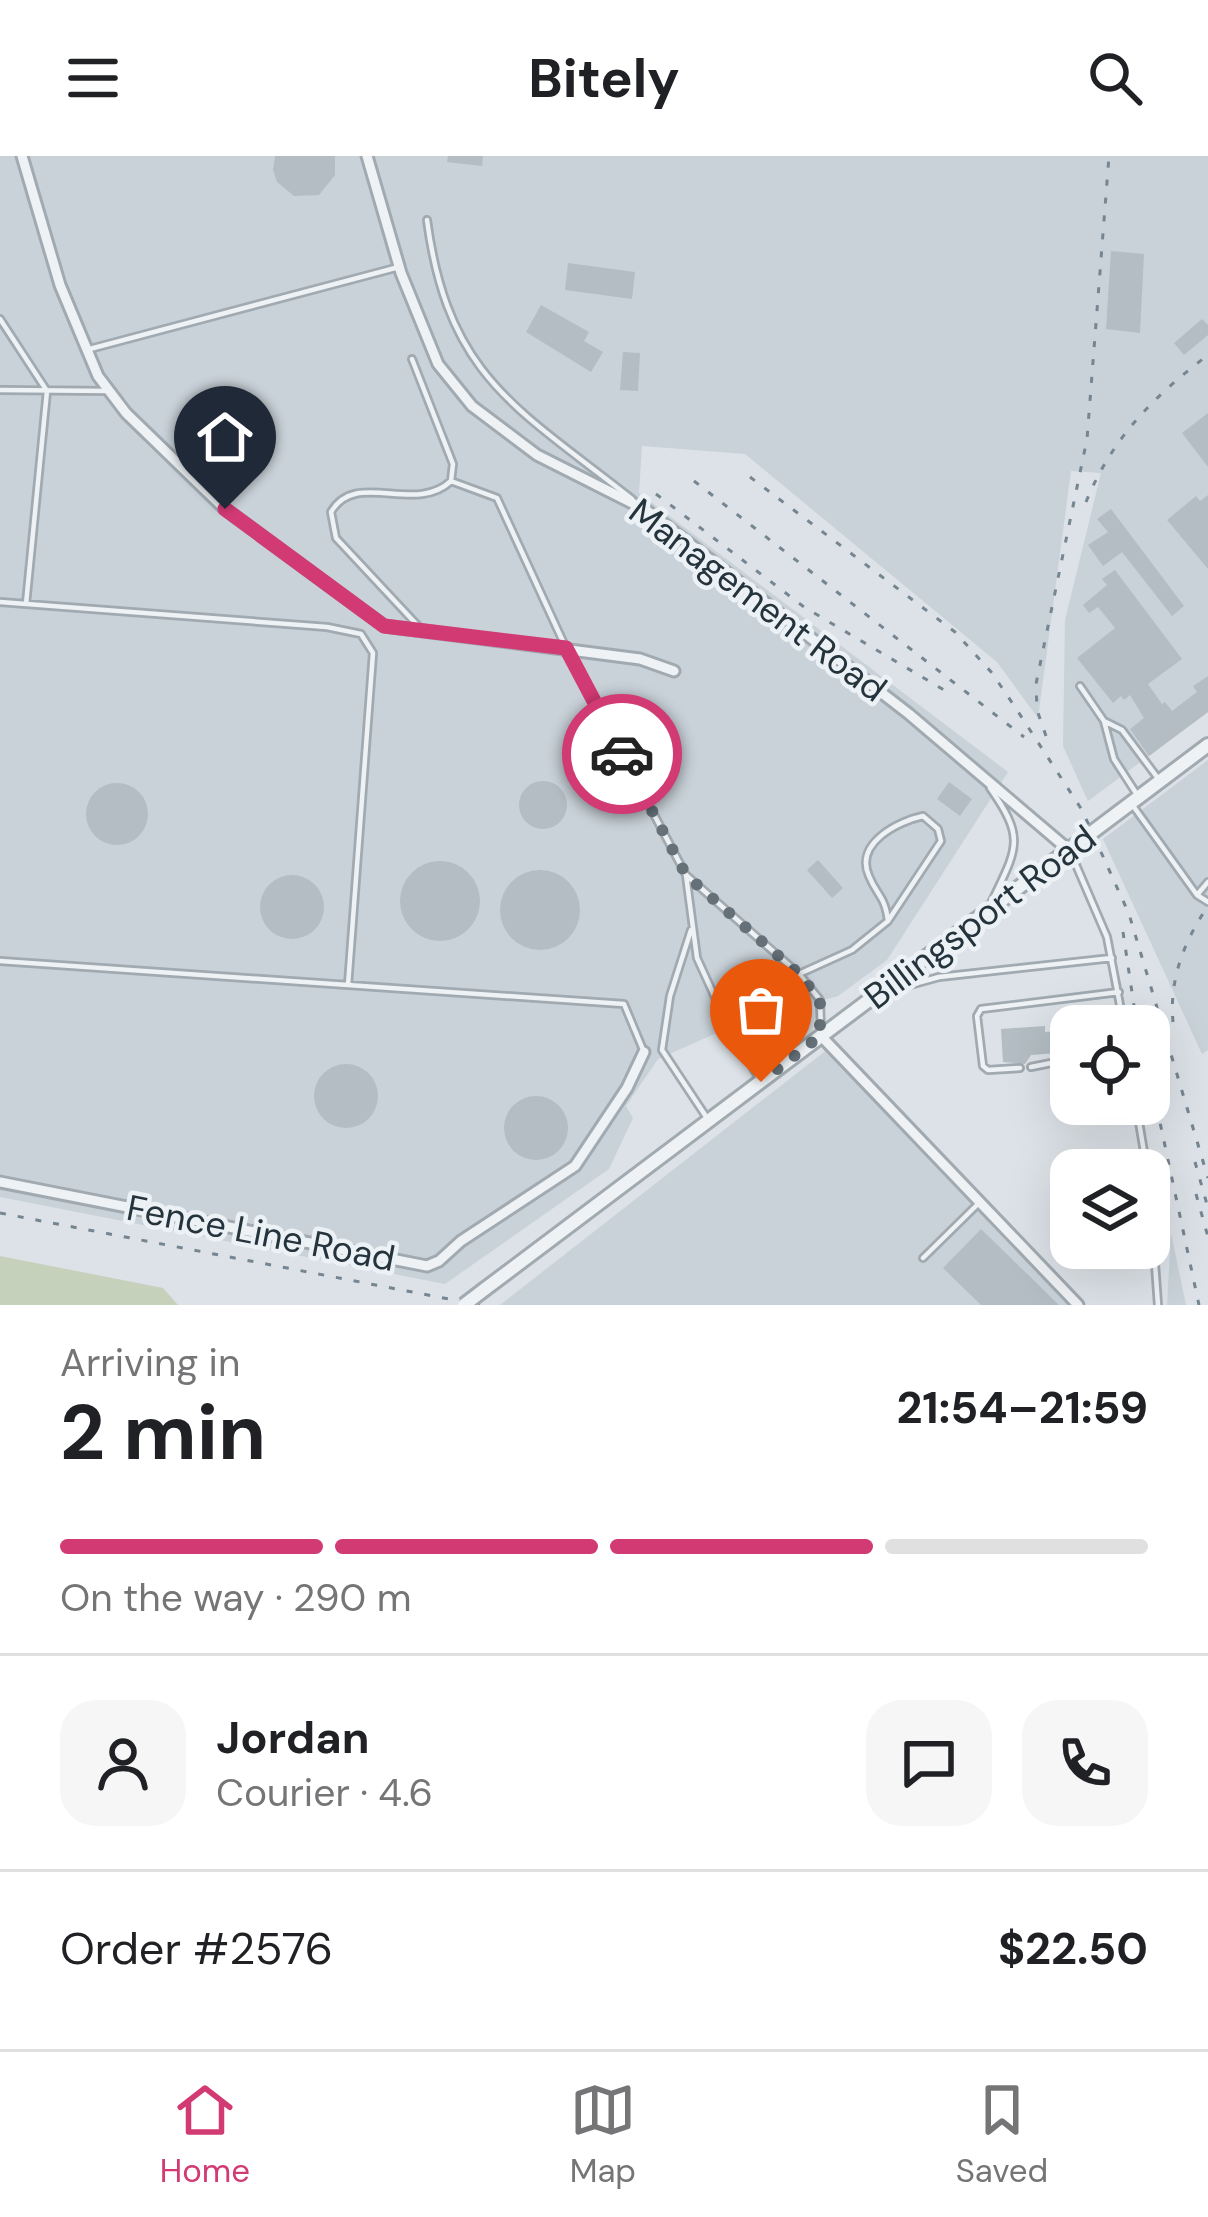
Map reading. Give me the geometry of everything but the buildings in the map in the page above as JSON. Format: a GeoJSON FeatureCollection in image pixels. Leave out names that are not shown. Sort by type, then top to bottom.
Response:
{"type":"FeatureCollection","features":[{"type":"Feature","properties":{"kind":"street"},"geometry":{"type":"LineString","coordinates":[[22,156],[60,284],[86,350],[126,413],[225,509],[384,626],[640,659],[674,671]]}},
{"type":"Feature","properties":{"kind":"street","name":"Management Road"},"geometry":{"type":"LineString","coordinates":[[367,156],[399,267],[438,364],[472,406],[538,455],[646,510],[910,714],[1070,851]]}},
{"type":"Feature","properties":{"kind":"street","name":"Billingsport Road"},"geometry":{"type":"LineString","coordinates":[[464,1305],[1208,745]]}},
{"type":"Feature","properties":{"kind":"street"},"geometry":{"type":"LineString","coordinates":[[820,1036],[1078,1305]]}},
{"type":"Feature","properties":{"kind":"street","name":"Fence Line Road"},"geometry":{"type":"LineString","coordinates":[[0,1182],[427,1266],[575,1166],[628,1088],[644,1052]]}},
{"type":"Feature","properties":{"kind":"lane"},"geometry":{"type":"LineString","coordinates":[[427,220],[433,262],[449,315],[473,361],[507,400],[646,510]]}},
{"type":"Feature","properties":{"kind":"lane"},"geometry":{"type":"LineString","coordinates":[[86,350],[399,267]]}},
{"type":"Feature","properties":{"kind":"lane"},"geometry":{"type":"LineString","coordinates":[[0,319],[47,391],[26,604]]}},
{"type":"Feature","properties":{"kind":"lane"},"geometry":{"type":"LineString","coordinates":[[412,359],[454,464],[452,481],[431,495],[356,492],[341,497],[331,512],[336,538],[424,632]]}},
{"type":"Feature","properties":{"kind":"lane"},"geometry":{"type":"LineString","coordinates":[[0,390],[110,391]]}},
{"type":"Feature","properties":{"kind":"lane"},"geometry":{"type":"LineString","coordinates":[[452,481],[497,498],[566,648],[686,875],[698,958],[729,1028],[761,1082]]}},
{"type":"Feature","properties":{"kind":"lane"},"geometry":{"type":"LineString","coordinates":[[0,602],[327,627],[361,634],[373,653],[348,985]]}},
{"type":"Feature","properties":{"kind":"lane"},"geometry":{"type":"LineString","coordinates":[[1080,686],[1104,722],[1114,759],[1135,801],[1196,895],[1208,902]]}},
{"type":"Feature","properties":{"kind":"lane"},"geometry":{"type":"LineString","coordinates":[[1104,722],[1122,730],[1160,781]]}},
{"type":"Feature","properties":{"kind":"lane"},"geometry":{"type":"LineString","coordinates":[[980,773],[1009,815],[1016,840],[1010,868],[987,912]]}},
{"type":"Feature","properties":{"kind":"lane"},"geometry":{"type":"LineString","coordinates":[[799,974],[852,950],[888,921],[941,841],[938,830],[923,816],[888,828],[870,850],[868,875],[886,900],[888,921]]}},
{"type":"Feature","properties":{"kind":"lane"},"geometry":{"type":"LineString","coordinates":[[1070,851],[1112,958],[1121,1005]]}},
{"type":"Feature","properties":{"kind":"lane"},"geometry":{"type":"LineString","coordinates":[[686,875],[799,974],[820,1000],[820,1036]]}},
{"type":"Feature","properties":{"kind":"lane"},"geometry":{"type":"LineString","coordinates":[[1196,895],[1208,882]]}},
{"type":"Feature","properties":{"kind":"lane"},"geometry":{"type":"LineString","coordinates":[[693,925],[670,996],[662,1050],[709,1122]]}},
{"type":"Feature","properties":{"kind":"lane"},"geometry":{"type":"LineString","coordinates":[[876,996],[939,977],[1112,958]]}},
{"type":"Feature","properties":{"kind":"lane"},"geometry":{"type":"LineString","coordinates":[[0,961],[624,1004],[644,1052]]}},
{"type":"Feature","properties":{"kind":"lane"},"geometry":{"type":"LineString","coordinates":[[1020,1068],[988,1070],[983,1066],[977,1016],[984,1007],[1119,992]]}},
{"type":"Feature","properties":{"kind":"lane"},"geometry":{"type":"LineString","coordinates":[[1031,1067],[1050,1063]]}},
{"type":"Feature","properties":{"kind":"lane"},"geometry":{"type":"LineString","coordinates":[[923,1258],[978,1204]]}},
{"type":"Feature","properties":{"kind":"lane"},"geometry":{"type":"LineString","coordinates":[[1155,1269],[1158,1305]]}},
{"type":"Feature","properties":{"kind":"shaded area"},"geometry":{"type":"Polygon","coordinates":[[[0,156],[1208,156],[1208,712],[1088,801],[1063,746],[1065,620],[1101,473],[1071,471],[1038,718],[997,662],[745,454],[642,446],[639,493],[1008,772],[887,960],[838,996],[737,1024],[658,1059],[626,1106],[633,1118],[609,1169],[445,1284],[0,1197],[0,156]]]}},
{"type":"Feature","properties":{"kind":"shaded area"},"geometry":{"type":"Polygon","coordinates":[[[1208,760],[1208,1050],[1202,1054],[1103,839],[1208,760]]]}},
{"type":"Feature","properties":{"kind":"shaded area"},"geometry":{"type":"Polygon","coordinates":[[[833,1045],[1084,1305],[500,1305],[833,1045]]]}},
{"type":"Feature","properties":{"kind":"shaded area"},"geometry":{"type":"Polygon","coordinates":[[[1171,1233],[1186,1305],[1167,1305],[1171,1233]]]}},
{"type":"Feature","properties":{"kind":"green space"},"geometry":{"type":"Polygon","coordinates":[[[0,1256],[163,1288],[178,1305],[0,1305],[0,1256]]]}},
{"type":"Feature","properties":{"kind":"railway"},"geometry":{"type":"LineString","coordinates":[[1046,736],[1037,710],[1036,684],[1087,439],[1109,156]]}},
{"type":"Feature","properties":{"kind":"railway"},"geometry":{"type":"LineString","coordinates":[[1086,502],[1108,458],[1136,420],[1208,355]]}},
{"type":"Feature","properties":{"kind":"railway"},"geometry":{"type":"LineString","coordinates":[[750,477],[955,632],[1015,707],[1082,810],[1129,914],[1208,1178]]}},
{"type":"Feature","properties":{"kind":"railway"},"geometry":{"type":"LineString","coordinates":[[694,481],[1024,737]]}},
{"type":"Feature","properties":{"kind":"railway"},"geometry":{"type":"LineString","coordinates":[[656,494],[804,607],[944,690]]}},
{"type":"Feature","properties":{"kind":"railway"},"geometry":{"type":"LineString","coordinates":[[1173,1022],[1180,961],[1208,906]]}},
{"type":"Feature","properties":{"kind":"railway"},"geometry":{"type":"LineString","coordinates":[[1123,932],[1134,1005]]}},
{"type":"Feature","properties":{"kind":"railway"},"geometry":{"type":"LineString","coordinates":[[1161,1125],[1199,1305]]}},
{"type":"Feature","properties":{"kind":"railway"},"geometry":{"type":"LineString","coordinates":[[1195,1162],[1208,1208]]}},
{"type":"Feature","properties":{"kind":"railway"},"geometry":{"type":"LineString","coordinates":[[1196,1194],[1208,1237]]}},
{"type":"Feature","properties":{"kind":"railway"},"geometry":{"type":"LineString","coordinates":[[0,1213],[480,1305]]}},
{"type":"Feature","properties":{"kind":"way so far"},"geometry":{"type":"LineString","coordinates":[[622,754],[686,875],[799,974],[820,1000],[820,1036],[761,1082]]}},
{"type":"Feature","properties":{"kind":"route"},"geometry":{"type":"LineString","coordinates":[[225,509],[384,626],[566,648],[622,754]]}}]}
